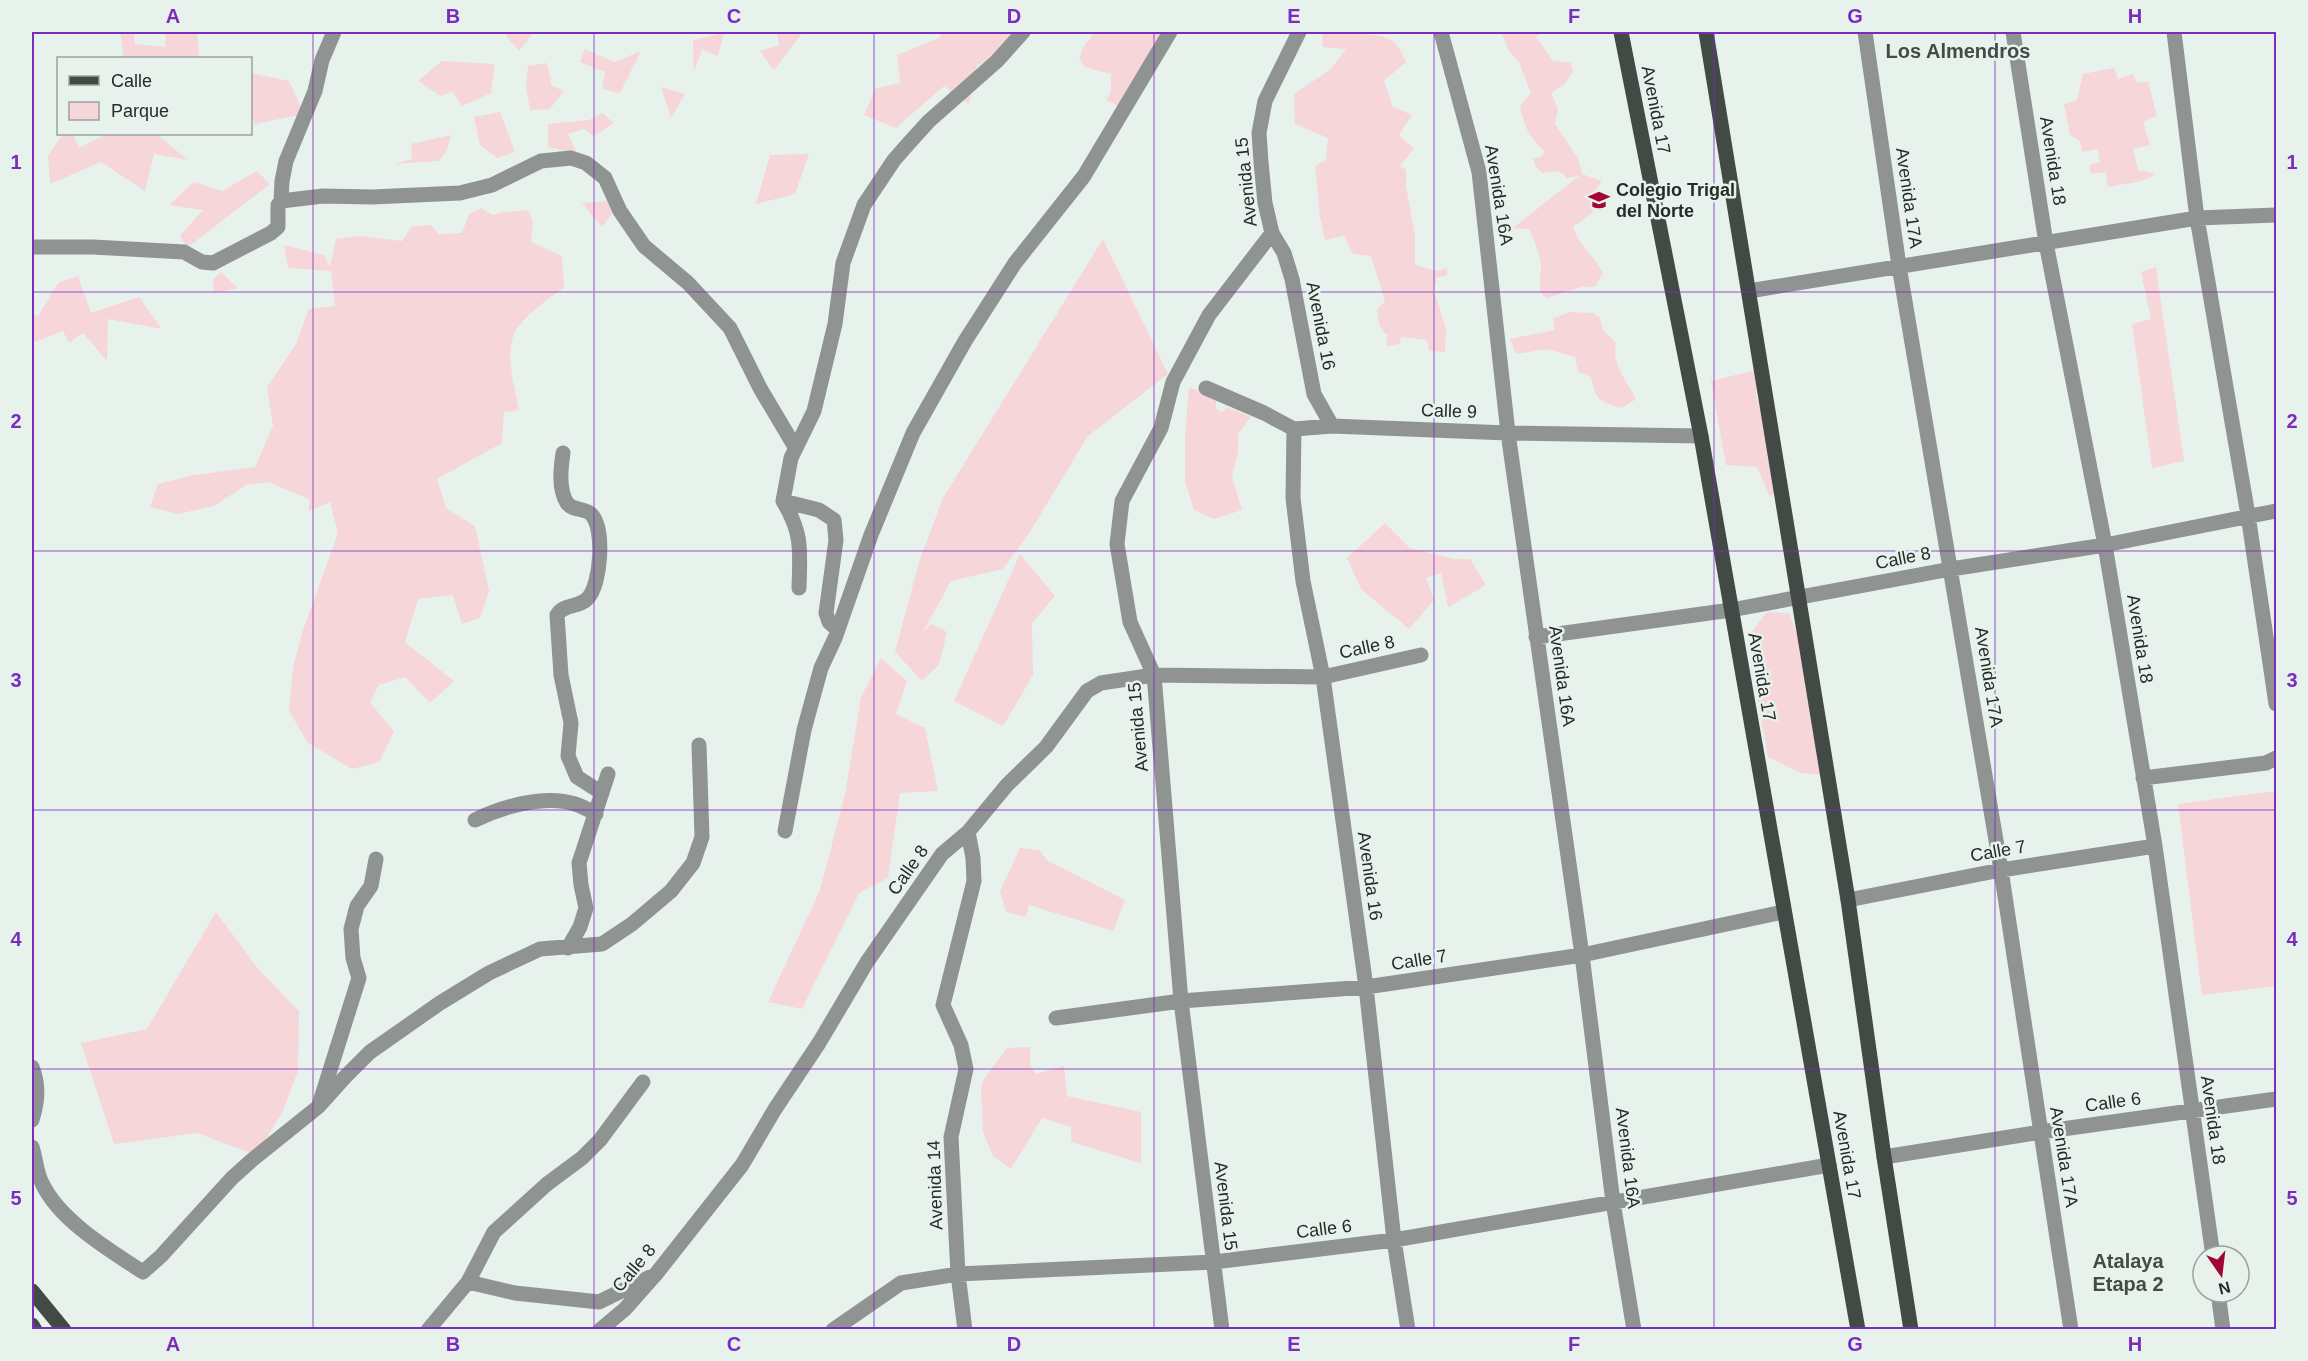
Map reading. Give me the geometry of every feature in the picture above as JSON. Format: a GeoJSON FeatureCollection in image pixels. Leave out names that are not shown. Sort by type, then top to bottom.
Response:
{"type":"FeatureCollection","features":[{"type":"Feature","properties":{"kind":"main road","name":"Avenida 17"},"geometry":{"type":"LineString","coordinates":[[1621,32],[1701,436],[1858,1329]]}},
{"type":"Feature","properties":{"kind":"main road","name":"Avenida 17"},"geometry":{"type":"LineString","coordinates":[[1706,32],[1848,900],[1911,1329]]}},
{"type":"Feature","properties":{"kind":"main road"},"geometry":{"type":"LineString","coordinates":[[32,1291],[64,1329]]}},
{"type":"Feature","properties":{"kind":"main road"},"geometry":{"type":"LineString","coordinates":[[32,1325],[35,1329]]}},
{"type":"Feature","properties":{"kind":"street"},"geometry":{"type":"LineString","coordinates":[[32,247],[93,246],[184,252],[202,262],[213,263],[278,227],[278,205],[281,201],[286,161],[315,91],[322,60],[333,32]]}},
{"type":"Feature","properties":{"kind":"street"},"geometry":{"type":"LineString","coordinates":[[799,588],[801,546],[794,520],[783,501],[795,447],[814,411],[835,324],[843,263],[864,205],[894,160],[929,122],[997,61],[1023,32]]}},
{"type":"Feature","properties":{"kind":"street"},"geometry":{"type":"LineString","coordinates":[[785,831],[804,730],[821,669],[871,535],[913,433],[953,362],[1015,263],[1084,176],[1170,32]]}},
{"type":"Feature","properties":{"kind":"street","name":"Avenida 15"},"geometry":{"type":"LineString","coordinates":[[1222,1329],[1181,1001],[1154,675],[1130,622],[1117,544],[1122,501],[1161,428],[1170,390],[1187,354],[1209,315],[1272,233],[1265,204],[1258,134],[1265,101],[1299,32]]}},
{"type":"Feature","properties":{"kind":"street","name":"Avenida 16A"},"geometry":{"type":"LineString","coordinates":[[1441,32],[1479,172],[1508,433],[1582,955],[1613,1202],[1634,1329]]}},
{"type":"Feature","properties":{"kind":"street","name":"Avenida 17A"},"geometry":{"type":"LineString","coordinates":[[1865,32],[1899,266],[2001,870],[2071,1329]]}},
{"type":"Feature","properties":{"kind":"street","name":"Avenida 18"},"geometry":{"type":"LineString","coordinates":[[2013,32],[2046,243],[2105,545],[2155,846],[2211,1244]]}},
{"type":"Feature","properties":{"kind":"street"},"geometry":{"type":"LineString","coordinates":[[2174,32],[2197,218],[2248,515],[2277,704]]}},
{"type":"Feature","properties":{"kind":"street"},"geometry":{"type":"LineString","coordinates":[[281,201],[323,196],[372,197],[460,193],[492,185],[541,161],[571,158],[586,163],[605,178],[620,211],[644,246],[688,284],[730,328],[760,388],[795,447]]}},
{"type":"Feature","properties":{"kind":"street"},"geometry":{"type":"LineString","coordinates":[[1749,291],[2197,218],[2277,215]]}},
{"type":"Feature","properties":{"kind":"street","name":"Avenida 16"},"geometry":{"type":"LineString","coordinates":[[1272,233],[1284,253],[1292,279],[1314,394],[1332,426]]}},
{"type":"Feature","properties":{"kind":"street"},"geometry":{"type":"LineString","coordinates":[[1206,388],[1264,413],[1294,429]]}},
{"type":"Feature","properties":{"kind":"street","name":"Calle 9"},"geometry":{"type":"LineString","coordinates":[[1294,429],[1332,426],[1508,433],[1701,436]]}},
{"type":"Feature","properties":{"kind":"street","name":"Avenida 16"},"geometry":{"type":"LineString","coordinates":[[1294,429],[1293,498],[1303,581],[1323,677],[1366,987],[1394,1240],[1408,1329]]}},
{"type":"Feature","properties":{"kind":"street"},"geometry":{"type":"LineString","coordinates":[[563,453],[561,470],[567,503],[576,509],[589,512],[597,521],[601,537],[597,576],[590,597],[582,603],[565,607],[557,615],[561,675],[571,723],[568,756],[577,777],[602,793]]}},
{"type":"Feature","properties":{"kind":"street"},"geometry":{"type":"LineString","coordinates":[[783,501],[819,510],[834,520],[836,540],[826,613],[829,622],[837,629]]}},
{"type":"Feature","properties":{"kind":"street","name":"Calle 8"},"geometry":{"type":"LineString","coordinates":[[1536,638],[1731,610],[1951,569],[2105,545],[2277,511]]}},
{"type":"Feature","properties":{"kind":"street","name":"Calle 8"},"geometry":{"type":"LineString","coordinates":[[600,1329],[625,1309],[656,1274],[742,1165],[867,962],[942,854],[968,832],[1007,785],[1046,747],[1087,691],[1101,683],[1154,675],[1323,677],[1421,655]]}},
{"type":"Feature","properties":{"kind":"street"},"geometry":{"type":"LineString","coordinates":[[32,1147],[41,1181],[51,1200],[69,1218],[143,1272],[246,1166],[318,1107],[370,1052],[440,1003],[489,973],[540,949],[602,944],[632,924],[671,891],[693,863],[702,837],[699,745]]}},
{"type":"Feature","properties":{"kind":"street"},"geometry":{"type":"LineString","coordinates":[[2143,778],[2266,763],[2277,758]]}},
{"type":"Feature","properties":{"kind":"street"},"geometry":{"type":"LineString","coordinates":[[568,948],[580,927],[586,908],[579,863],[608,774]]}},
{"type":"Feature","properties":{"kind":"street"},"geometry":{"type":"LineString","coordinates":[[475,820],[495,810],[537,801],[573,803],[596,814]]}},
{"type":"Feature","properties":{"kind":"street","name":"Avenida 14"},"geometry":{"type":"LineString","coordinates":[[965,1329],[958,1274],[951,1137],[966,1069],[961,1045],[944,1005],[974,881],[973,858],[968,832]]}},
{"type":"Feature","properties":{"kind":"street","name":"Calle 7"},"geometry":{"type":"LineString","coordinates":[[1848,900],[2001,870],[2155,846]]}},
{"type":"Feature","properties":{"kind":"street"},"geometry":{"type":"LineString","coordinates":[[318,1107],[359,978],[353,958],[351,929],[357,906],[371,886],[376,859]]}},
{"type":"Feature","properties":{"kind":"street","name":"Calle 7"},"geometry":{"type":"LineString","coordinates":[[1056,1018],[1181,1001],[1366,987],[1582,955],[1783,912]]}},
{"type":"Feature","properties":{"kind":"street"},"geometry":{"type":"LineString","coordinates":[[32,1067],[38,1082],[36,1107],[32,1120]]}},
{"type":"Feature","properties":{"kind":"street"},"geometry":{"type":"LineString","coordinates":[[428,1329],[468,1282],[494,1232],[600,1140],[643,1082]]}},
{"type":"Feature","properties":{"kind":"street","name":"Calle 6"},"geometry":{"type":"LineString","coordinates":[[1884,1157],[2041,1132],[2277,1100]]}},
{"type":"Feature","properties":{"kind":"street","name":"Calle 6"},"geometry":{"type":"LineString","coordinates":[[833,1329],[901,1283],[958,1274],[1214,1262],[1394,1240],[1829,1165]]}},
{"type":"Feature","properties":{"kind":"street"},"geometry":{"type":"LineString","coordinates":[[468,1282],[515,1293],[599,1302],[656,1274]]}},
{"type":"Feature","properties":{"kind":"street"},"geometry":{"type":"LineString","coordinates":[[2220,1304],[2223,1329]]}},
{"type":"Feature","properties":{"kind":"green space"},"geometry":{"type":"Polygon","coordinates":[[[120,32],[134,32],[135,44],[165,47],[166,32],[197,32],[199,57],[124,57],[120,32]]]}},
{"type":"Feature","properties":{"kind":"green space"},"geometry":{"type":"Polygon","coordinates":[[[503,32],[534,32],[519,51],[503,32]]]}},
{"type":"Feature","properties":{"kind":"green space"},"geometry":{"type":"Polygon","coordinates":[[[777,32],[803,32],[774,70],[760,51],[779,45],[777,32]]]}},
{"type":"Feature","properties":{"kind":"green space"},"geometry":{"type":"Polygon","coordinates":[[[939,32],[1015,32],[1013,46],[977,66],[969,104],[944,86],[896,128],[864,115],[876,88],[900,83],[897,55],[941,37],[939,32]]]}},
{"type":"Feature","properties":{"kind":"green space"},"geometry":{"type":"Polygon","coordinates":[[[1095,32],[1165,32],[1120,107],[1106,100],[1111,92],[1111,74],[1084,67],[1079,58],[1084,46],[1095,32]]]}},
{"type":"Feature","properties":{"kind":"green space"},"geometry":{"type":"Polygon","coordinates":[[[1322,32],[1360,32],[1359,34],[1383,37],[1398,47],[1406,62],[1384,81],[1393,107],[1412,115],[1399,135],[1414,149],[1400,166],[1406,170],[1406,186],[1415,236],[1415,265],[1436,271],[1447,268],[1447,275],[1436,278],[1436,285],[1433,287],[1446,329],[1445,352],[1429,351],[1427,340],[1401,337],[1400,344],[1386,346],[1388,335],[1381,328],[1377,310],[1385,301],[1371,256],[1353,254],[1344,236],[1325,240],[1320,217],[1315,166],[1326,160],[1328,138],[1295,124],[1294,94],[1331,69],[1346,49],[1323,47],[1322,32]]]}},
{"type":"Feature","properties":{"kind":"green space"},"geometry":{"type":"Polygon","coordinates":[[[1501,32],[1542,32],[1536,37],[1553,61],[1571,63],[1573,71],[1565,84],[1551,93],[1558,109],[1555,124],[1578,158],[1582,174],[1602,181],[1593,196],[1591,204],[1593,213],[1573,227],[1579,240],[1603,273],[1595,287],[1581,287],[1547,298],[1541,294],[1541,266],[1533,238],[1529,229],[1513,228],[1580,175],[1567,178],[1553,171],[1542,173],[1535,165],[1533,159],[1542,156],[1545,151],[1528,131],[1520,106],[1531,93],[1519,62],[1509,51],[1501,32]]]}},
{"type":"Feature","properties":{"kind":"green space"},"geometry":{"type":"Polygon","coordinates":[[[724,33],[718,56],[702,49],[694,72],[693,40],[724,33]]]}},
{"type":"Feature","properties":{"kind":"green space"},"geometry":{"type":"Polygon","coordinates":[[[585,49],[614,62],[641,51],[620,93],[602,89],[605,72],[580,62],[585,49]]]}},
{"type":"Feature","properties":{"kind":"green space"},"geometry":{"type":"Polygon","coordinates":[[[442,61],[495,64],[491,93],[462,106],[452,91],[441,96],[418,81],[442,61]]]}},
{"type":"Feature","properties":{"kind":"green space"},"geometry":{"type":"Polygon","coordinates":[[[547,63],[552,86],[564,91],[550,109],[530,110],[526,85],[528,66],[547,63]]]}},
{"type":"Feature","properties":{"kind":"green space"},"geometry":{"type":"Polygon","coordinates":[[[2114,68],[2118,79],[2133,74],[2137,83],[2148,81],[2157,116],[2143,122],[2150,145],[2133,149],[2138,170],[2156,174],[2142,181],[2108,187],[2106,172],[2091,174],[2089,165],[2100,162],[2098,149],[2082,152],[2080,141],[2070,135],[2064,104],[2077,100],[2083,74],[2114,68]]]}},
{"type":"Feature","properties":{"kind":"green space"},"geometry":{"type":"Polygon","coordinates":[[[252,73],[289,81],[304,114],[255,124],[252,117],[252,73]]]}},
{"type":"Feature","properties":{"kind":"green space"},"geometry":{"type":"Polygon","coordinates":[[[661,87],[685,94],[671,118],[661,87]]]}},
{"type":"Feature","properties":{"kind":"green space"},"geometry":{"type":"Polygon","coordinates":[[[500,112],[515,152],[497,158],[480,145],[474,117],[500,112]]]}},
{"type":"Feature","properties":{"kind":"green space"},"geometry":{"type":"Polygon","coordinates":[[[602,113],[614,123],[594,136],[584,129],[568,134],[577,153],[548,147],[548,124],[589,120],[602,113]]]}},
{"type":"Feature","properties":{"kind":"green space"},"geometry":{"type":"Polygon","coordinates":[[[62,135],[73,135],[79,148],[105,135],[157,135],[188,160],[154,154],[145,191],[101,162],[50,184],[48,156],[62,135]]]}},
{"type":"Feature","properties":{"kind":"green space"},"geometry":{"type":"Polygon","coordinates":[[[451,135],[447,150],[439,161],[394,164],[412,159],[411,144],[451,135]]]}},
{"type":"Feature","properties":{"kind":"green space"},"geometry":{"type":"Polygon","coordinates":[[[809,154],[795,194],[756,204],[770,155],[809,154]]]}},
{"type":"Feature","properties":{"kind":"green space"},"geometry":{"type":"Polygon","coordinates":[[[257,171],[270,184],[187,248],[180,236],[203,210],[169,205],[194,182],[222,191],[257,171]]]}},
{"type":"Feature","properties":{"kind":"green space"},"geometry":{"type":"Polygon","coordinates":[[[623,200],[602,227],[582,203],[623,200]]]}},
{"type":"Feature","properties":{"kind":"green space"},"geometry":{"type":"Polygon","coordinates":[[[481,208],[493,215],[528,210],[533,221],[531,242],[562,256],[564,288],[533,311],[514,333],[510,357],[519,410],[504,412],[502,443],[437,479],[446,508],[475,526],[489,591],[480,618],[462,624],[453,595],[418,599],[405,642],[454,681],[430,703],[405,677],[379,685],[370,702],[394,732],[379,762],[352,769],[308,743],[289,711],[293,668],[302,633],[338,533],[330,502],[309,511],[309,499],[268,482],[246,485],[214,506],[178,514],[150,507],[158,484],[194,475],[255,467],[273,426],[267,387],[296,344],[309,309],[335,306],[331,271],[288,268],[284,245],[324,255],[330,267],[336,239],[359,236],[402,241],[411,227],[431,225],[439,234],[462,233],[469,214],[481,208]]]}},
{"type":"Feature","properties":{"kind":"green space"},"geometry":{"type":"Polygon","coordinates":[[[1103,239],[1168,374],[1088,436],[1028,535],[1003,569],[951,581],[923,632],[931,624],[947,632],[939,665],[922,681],[895,652],[919,562],[943,498],[1103,239]]]}},
{"type":"Feature","properties":{"kind":"green space"},"geometry":{"type":"Polygon","coordinates":[[[2156,267],[2184,461],[2152,468],[2132,324],[2151,319],[2141,272],[2156,267]]]}},
{"type":"Feature","properties":{"kind":"green space"},"geometry":{"type":"Polygon","coordinates":[[[221,272],[238,288],[214,293],[213,280],[221,272]]]}},
{"type":"Feature","properties":{"kind":"green space"},"geometry":{"type":"Polygon","coordinates":[[[78,276],[91,313],[139,297],[162,329],[108,319],[107,361],[83,333],[69,343],[63,331],[32,343],[32,314],[38,316],[58,283],[78,276]]]}},
{"type":"Feature","properties":{"kind":"green space"},"geometry":{"type":"Polygon","coordinates":[[[1570,312],[1593,313],[1600,318],[1603,330],[1616,342],[1617,365],[1636,399],[1622,408],[1604,402],[1594,391],[1591,377],[1578,372],[1575,357],[1547,349],[1516,354],[1510,339],[1555,330],[1553,318],[1570,312]]]}},
{"type":"Feature","properties":{"kind":"green space"},"geometry":{"type":"Polygon","coordinates":[[[1756,370],[1756,394],[1780,489],[1770,497],[1757,467],[1726,465],[1711,381],[1756,370]]]}},
{"type":"Feature","properties":{"kind":"green space"},"geometry":{"type":"Polygon","coordinates":[[[1189,387],[1216,399],[1216,409],[1222,412],[1227,407],[1251,417],[1238,434],[1238,452],[1232,477],[1242,510],[1214,519],[1194,510],[1185,481],[1185,438],[1189,387]]]}},
{"type":"Feature","properties":{"kind":"green space"},"geometry":{"type":"Polygon","coordinates":[[[1385,523],[1410,548],[1454,559],[1470,559],[1486,585],[1448,607],[1441,573],[1426,578],[1434,600],[1409,629],[1361,589],[1347,558],[1385,523]]]}},
{"type":"Feature","properties":{"kind":"green space"},"geometry":{"type":"Polygon","coordinates":[[[1020,554],[1055,596],[1032,623],[1033,675],[1003,726],[954,701],[1020,554]]]}},
{"type":"Feature","properties":{"kind":"green space"},"geometry":{"type":"Polygon","coordinates":[[[1767,612],[1789,613],[1799,639],[1820,775],[1801,773],[1768,757],[1755,685],[1751,633],[1767,612]]]}},
{"type":"Feature","properties":{"kind":"green space"},"geometry":{"type":"Polygon","coordinates":[[[881,658],[907,681],[896,714],[925,728],[938,791],[900,793],[888,878],[859,893],[802,1009],[768,1002],[820,890],[845,794],[861,697],[881,658]]]}},
{"type":"Feature","properties":{"kind":"green space"},"geometry":{"type":"Polygon","coordinates":[[[2276,791],[2276,986],[2202,995],[2178,804],[2276,791]]]}},
{"type":"Feature","properties":{"kind":"green space"},"geometry":{"type":"Polygon","coordinates":[[[1020,848],[1039,850],[1048,861],[1125,900],[1113,931],[1029,905],[1026,917],[1006,912],[1000,891],[1020,848]]]}},
{"type":"Feature","properties":{"kind":"green space"},"geometry":{"type":"Polygon","coordinates":[[[216,912],[259,970],[299,1011],[298,1071],[282,1113],[256,1155],[197,1133],[114,1144],[81,1043],[147,1029],[216,912]]]}},
{"type":"Feature","properties":{"kind":"green space"},"geometry":{"type":"Polygon","coordinates":[[[1030,1047],[1030,1065],[1036,1074],[1064,1066],[1067,1096],[1141,1112],[1141,1163],[1071,1142],[1071,1127],[1042,1118],[1011,1169],[993,1156],[983,1132],[982,1082],[1007,1048],[1030,1047]]]}},
{"type":"Feature","properties":{"kind":"place","name":"Colegio Trigal del Norte"},"geometry":{"type":"Point","coordinates":[1599,200]}},
{"type":"Feature","properties":{"kind":"district","name":"Los Almendros"},"geometry":{"type":"Point","coordinates":[1958,51]}},
{"type":"Feature","properties":{"kind":"district","name":"Atalaya Etapa 2"},"geometry":{"type":"Point","coordinates":[2128,1272]}}]}
